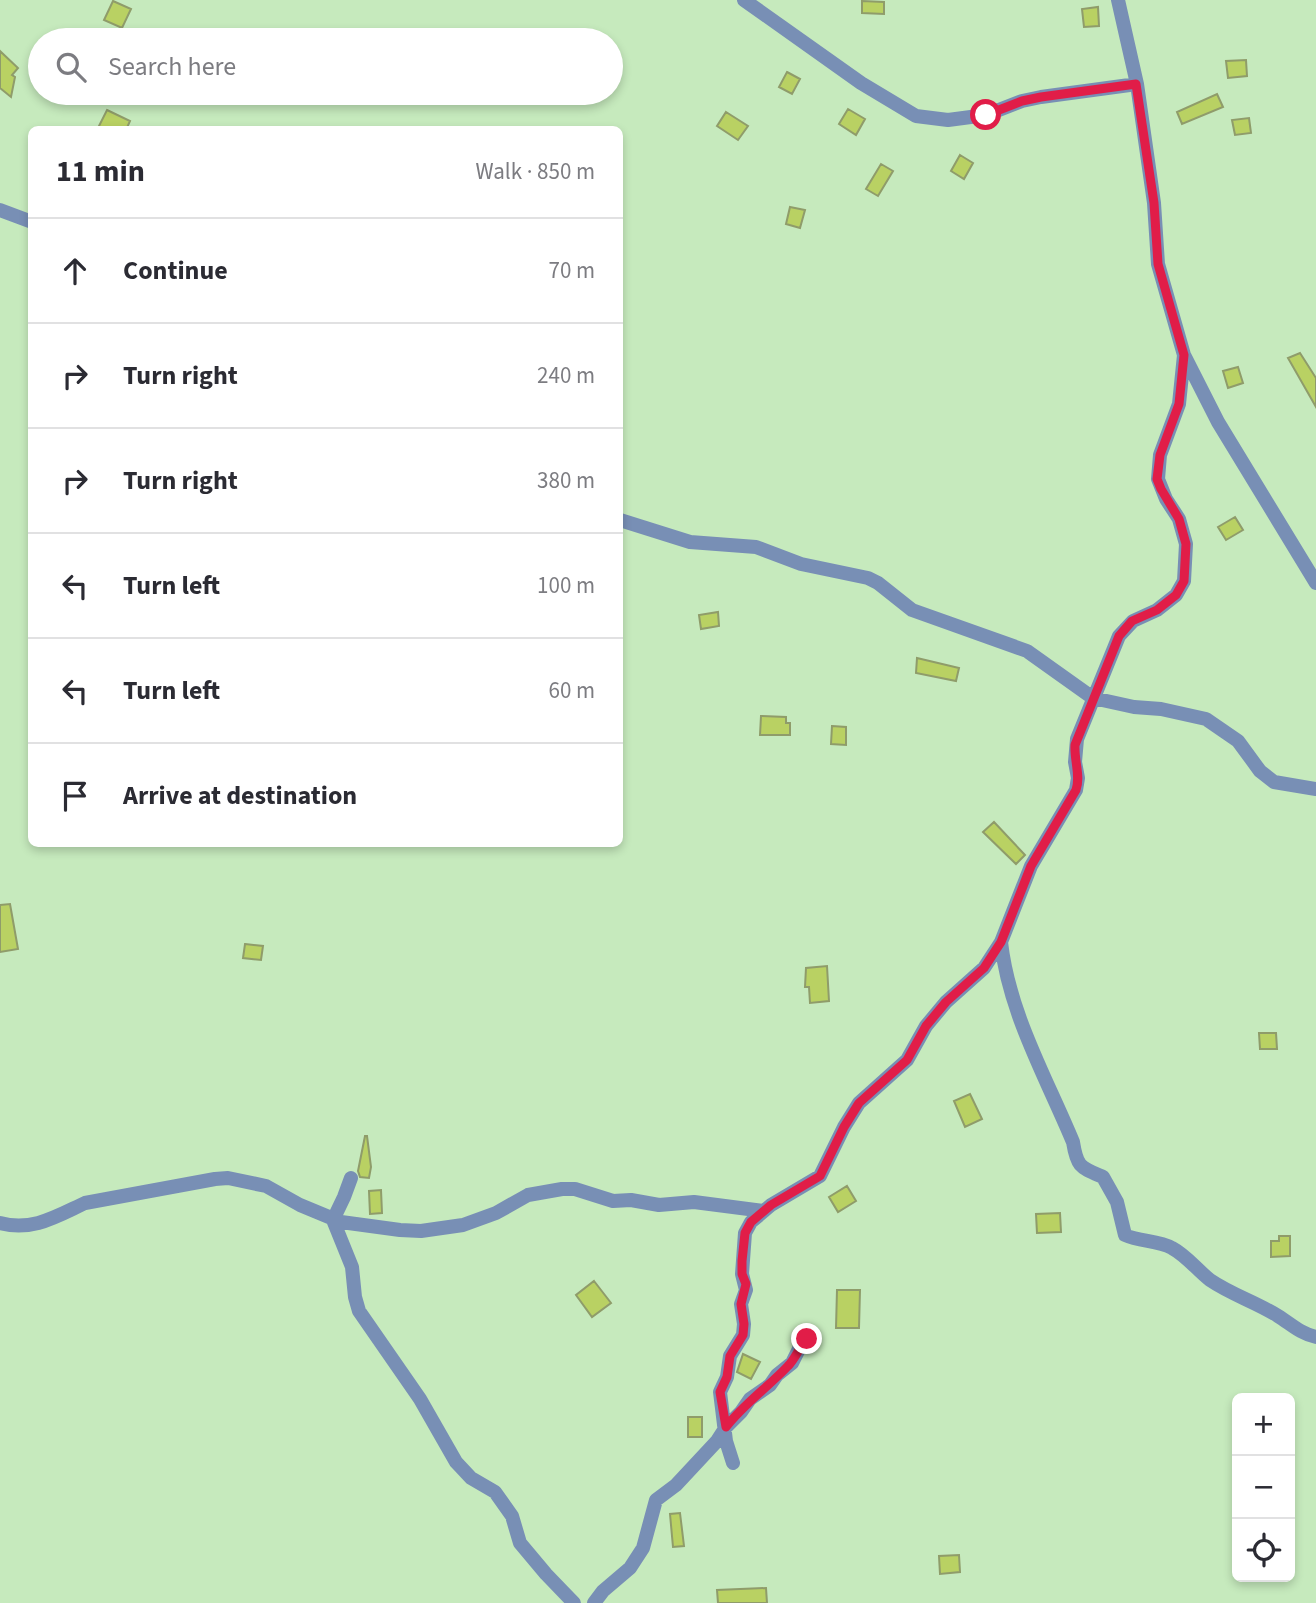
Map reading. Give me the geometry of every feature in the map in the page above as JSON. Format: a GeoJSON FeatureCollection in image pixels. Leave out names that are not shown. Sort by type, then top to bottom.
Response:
{"type":"FeatureCollection","features":[{"type":"Feature","properties":{"kind":"street"},"geometry":{"type":"LineString","coordinates":[[744,0],[861,82],[916,116],[948,120],[986,115],[1022,101],[1041,97],[1136,84]]}},
{"type":"Feature","properties":{"kind":"street"},"geometry":{"type":"LineString","coordinates":[[1118,0],[1136,84],[1154,203],[1158,264],[1184,355],[1218,422],[1316,583]]}},
{"type":"Feature","properties":{"kind":"street"},"geometry":{"type":"LineString","coordinates":[[0,210],[28,220]]}},
{"type":"Feature","properties":{"kind":"street"},"geometry":{"type":"LineString","coordinates":[[733,1463],[726,1441],[720,1392],[727,1377],[730,1356],[743,1335],[741,1304],[746,1290],[742,1274],[745,1233],[751,1222],[764,1211],[820,1176],[859,1103],[912,1055],[926,1026],[946,1002],[984,968],[1001,942],[1031,866],[1076,790],[1078,778],[1075,745],[1119,636],[1132,621],[1157,610],[1176,595],[1184,581],[1186,544],[1179,519],[1157,479],[1160,455],[1179,404],[1184,355]]}},
{"type":"Feature","properties":{"kind":"street"},"geometry":{"type":"LineString","coordinates":[[623,521],[691,542],[756,547],[802,564],[868,578],[912,610],[1027,651],[1093,698],[1206,719],[1238,741],[1261,771],[1274,782],[1316,789]]}},
{"type":"Feature","properties":{"kind":"street"},"geometry":{"type":"LineString","coordinates":[[1074,684],[1102,676]]}},
{"type":"Feature","properties":{"kind":"street"},"geometry":{"type":"LineString","coordinates":[[1001,942],[1009,989],[1027,1038],[1073,1142],[1076,1160],[1082,1168],[1103,1177],[1117,1202],[1125,1235],[1135,1240],[1172,1248],[1208,1278],[1236,1296],[1272,1313],[1301,1333],[1316,1337]]}},
{"type":"Feature","properties":{"kind":"street"},"geometry":{"type":"LineString","coordinates":[[0,1223],[28,1226],[66,1214],[85,1203],[228,1178],[266,1186],[332,1220],[400,1230],[463,1225],[496,1213],[528,1195],[562,1189],[575,1189],[612,1201],[631,1200],[659,1205],[694,1202],[742,1206],[764,1211]]}},
{"type":"Feature","properties":{"kind":"street"},"geometry":{"type":"LineString","coordinates":[[332,1220],[351,1178]]}},
{"type":"Feature","properties":{"kind":"street"},"geometry":{"type":"LineString","coordinates":[[332,1220],[352,1266],[359,1311],[420,1399],[456,1462],[471,1478],[495,1492],[512,1516],[520,1543],[574,1603]]}},
{"type":"Feature","properties":{"kind":"street"},"geometry":{"type":"LineString","coordinates":[[594,1603],[603,1591],[630,1568],[643,1548],[656,1500],[676,1485],[717,1441],[750,1399],[770,1385],[777,1375],[792,1363],[811,1332]]}},
{"type":"Feature","properties":{"kind":"building"},"geometry":{"type":"Polygon","coordinates":[[[113,1],[131,9],[122,28],[104,20],[113,1]]]}},
{"type":"Feature","properties":{"kind":"building"},"geometry":{"type":"Polygon","coordinates":[[[862,1],[884,2],[884,14],[862,13],[862,1]]]}},
{"type":"Feature","properties":{"kind":"building"},"geometry":{"type":"Polygon","coordinates":[[[1098,7],[1099,26],[1084,27],[1082,9],[1098,7]]]}},
{"type":"Feature","properties":{"kind":"building"},"geometry":{"type":"Polygon","coordinates":[[[0,51],[18,68],[12,75],[15,77],[11,97],[0,88],[0,51]]]}},
{"type":"Feature","properties":{"kind":"building"},"geometry":{"type":"Polygon","coordinates":[[[1246,60],[1247,76],[1228,78],[1226,61],[1246,60]]]}},
{"type":"Feature","properties":{"kind":"building"},"geometry":{"type":"Polygon","coordinates":[[[787,72],[800,79],[792,94],[779,87],[787,72]]]}},
{"type":"Feature","properties":{"kind":"building"},"geometry":{"type":"Polygon","coordinates":[[[1217,94],[1223,107],[1182,124],[1177,112],[1217,94]]]}},
{"type":"Feature","properties":{"kind":"building"},"geometry":{"type":"Polygon","coordinates":[[[848,109],[865,119],[856,135],[839,124],[848,109]]]}},
{"type":"Feature","properties":{"kind":"building"},"geometry":{"type":"Polygon","coordinates":[[[107,110],[130,121],[128,126],[99,126],[107,110]]]}},
{"type":"Feature","properties":{"kind":"building"},"geometry":{"type":"Polygon","coordinates":[[[726,112],[748,126],[738,140],[717,126],[726,112]]]}},
{"type":"Feature","properties":{"kind":"building"},"geometry":{"type":"Polygon","coordinates":[[[1249,118],[1251,133],[1235,135],[1232,120],[1249,118]]]}},
{"type":"Feature","properties":{"kind":"building"},"geometry":{"type":"Polygon","coordinates":[[[960,155],[973,163],[964,179],[951,171],[960,155]]]}},
{"type":"Feature","properties":{"kind":"building"},"geometry":{"type":"Polygon","coordinates":[[[881,164],[893,171],[878,196],[866,189],[881,164]]]}},
{"type":"Feature","properties":{"kind":"building"},"geometry":{"type":"Polygon","coordinates":[[[790,207],[805,210],[800,228],[786,224],[790,207]]]}},
{"type":"Feature","properties":{"kind":"building"},"geometry":{"type":"Polygon","coordinates":[[[1300,353],[1316,378],[1316,407],[1288,358],[1300,353]]]}},
{"type":"Feature","properties":{"kind":"building"},"geometry":{"type":"Polygon","coordinates":[[[1238,367],[1243,383],[1228,388],[1223,371],[1238,367]]]}},
{"type":"Feature","properties":{"kind":"building"},"geometry":{"type":"Polygon","coordinates":[[[1235,517],[1243,530],[1226,540],[1218,527],[1235,517]]]}},
{"type":"Feature","properties":{"kind":"building"},"geometry":{"type":"Polygon","coordinates":[[[718,612],[719,626],[701,629],[699,615],[718,612]]]}},
{"type":"Feature","properties":{"kind":"building"},"geometry":{"type":"Polygon","coordinates":[[[917,658],[959,668],[956,681],[916,673],[917,658]]]}},
{"type":"Feature","properties":{"kind":"building"},"geometry":{"type":"Polygon","coordinates":[[[761,716],[786,717],[786,723],[790,723],[790,735],[760,735],[761,716]]]}},
{"type":"Feature","properties":{"kind":"building"},"geometry":{"type":"Polygon","coordinates":[[[832,726],[846,727],[846,745],[831,744],[832,726]]]}},
{"type":"Feature","properties":{"kind":"building"},"geometry":{"type":"Polygon","coordinates":[[[994,822],[1025,855],[1016,864],[983,832],[994,822]]]}},
{"type":"Feature","properties":{"kind":"building"},"geometry":{"type":"Polygon","coordinates":[[[10,904],[18,949],[0,952],[0,905],[10,904]]]}},
{"type":"Feature","properties":{"kind":"building"},"geometry":{"type":"Polygon","coordinates":[[[245,944],[263,946],[261,960],[243,958],[245,944]]]}},
{"type":"Feature","properties":{"kind":"building"},"geometry":{"type":"Polygon","coordinates":[[[827,966],[829,1001],[810,1003],[809,987],[805,987],[806,968],[827,966]]]}},
{"type":"Feature","properties":{"kind":"building"},"geometry":{"type":"Polygon","coordinates":[[[1259,1033],[1276,1033],[1277,1049],[1260,1049],[1259,1033]]]}},
{"type":"Feature","properties":{"kind":"building"},"geometry":{"type":"Polygon","coordinates":[[[970,1094],[982,1119],[965,1127],[954,1101],[970,1094]]]}},
{"type":"Feature","properties":{"kind":"building"},"geometry":{"type":"Polygon","coordinates":[[[365,1136],[371,1167],[369,1178],[360,1177],[358,1171],[365,1136]]]}},
{"type":"Feature","properties":{"kind":"building"},"geometry":{"type":"Polygon","coordinates":[[[847,1186],[856,1201],[838,1212],[829,1197],[847,1186]]]}},
{"type":"Feature","properties":{"kind":"building"},"geometry":{"type":"Polygon","coordinates":[[[381,1190],[382,1213],[370,1214],[369,1191],[381,1190]]]}},
{"type":"Feature","properties":{"kind":"building"},"geometry":{"type":"Polygon","coordinates":[[[1060,1213],[1061,1232],[1037,1233],[1036,1214],[1060,1213]]]}},
{"type":"Feature","properties":{"kind":"building"},"geometry":{"type":"Polygon","coordinates":[[[1279,1236],[1290,1236],[1290,1256],[1271,1257],[1271,1241],[1279,1241],[1279,1236]]]}},
{"type":"Feature","properties":{"kind":"building"},"geometry":{"type":"Polygon","coordinates":[[[594,1281],[611,1303],[592,1317],[576,1295],[594,1281]]]}},
{"type":"Feature","properties":{"kind":"building"},"geometry":{"type":"Polygon","coordinates":[[[837,1290],[860,1290],[859,1328],[836,1328],[837,1290]]]}},
{"type":"Feature","properties":{"kind":"building"},"geometry":{"type":"Polygon","coordinates":[[[743,1354],[760,1362],[751,1379],[737,1372],[743,1354]]]}},
{"type":"Feature","properties":{"kind":"building"},"geometry":{"type":"Polygon","coordinates":[[[688,1417],[702,1417],[702,1437],[688,1437],[688,1417]]]}},
{"type":"Feature","properties":{"kind":"building"},"geometry":{"type":"Polygon","coordinates":[[[680,1513],[684,1546],[673,1547],[670,1514],[680,1513]]]}},
{"type":"Feature","properties":{"kind":"building"},"geometry":{"type":"Polygon","coordinates":[[[959,1555],[960,1572],[940,1574],[939,1556],[959,1555]]]}},
{"type":"Feature","properties":{"kind":"building"},"geometry":{"type":"Polygon","coordinates":[[[766,1588],[767,1603],[718,1603],[717,1590],[766,1588]]]}},
{"type":"Feature","properties":{"kind":"route"},"geometry":{"type":"LineString","coordinates":[[807,1339],[792,1363],[777,1375],[770,1385],[750,1399],[726,1427],[720,1388],[727,1377],[728,1360],[743,1335],[741,1304],[746,1290],[742,1274],[745,1233],[751,1222],[771,1205],[820,1176],[859,1103],[912,1055],[926,1026],[946,1002],[984,968],[994,954],[1020,898],[1031,866],[1078,785],[1075,745],[1119,636],[1132,621],[1157,610],[1176,595],[1184,581],[1186,544],[1179,519],[1157,479],[1160,455],[1179,404],[1184,355],[1158,264],[1154,203],[1136,84],[1041,97],[1022,101],[986,115]]}}]}
